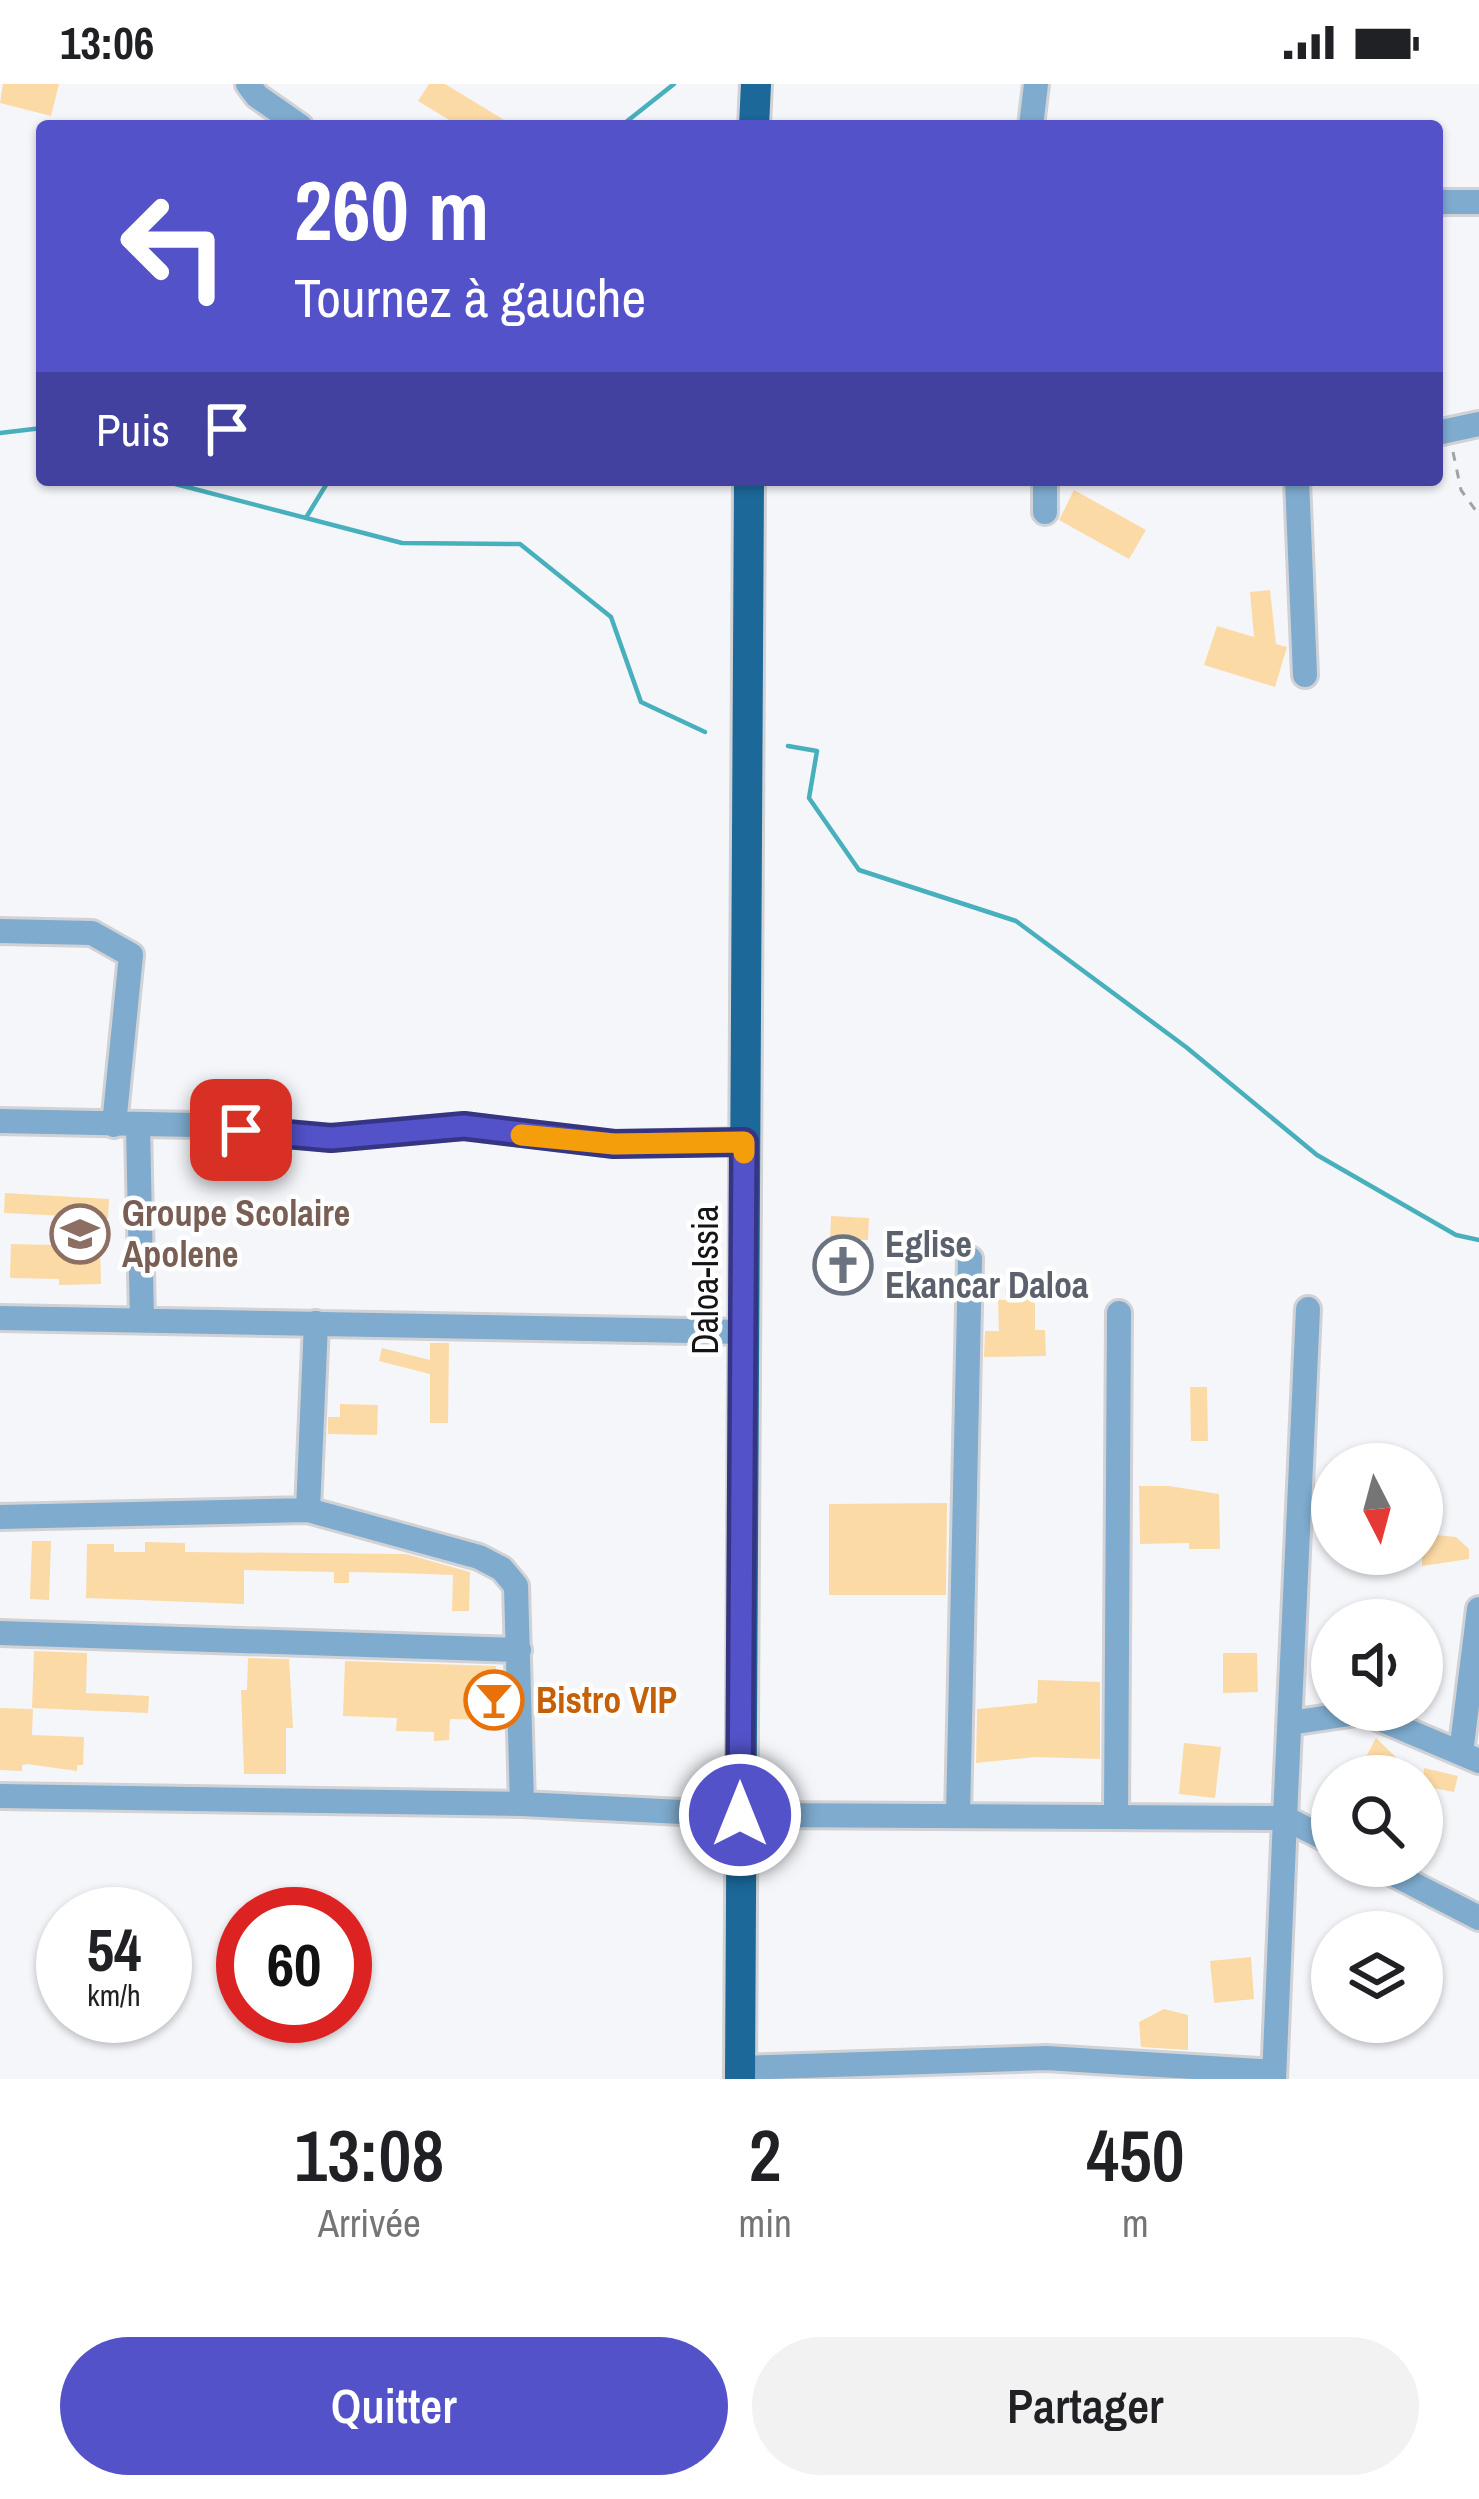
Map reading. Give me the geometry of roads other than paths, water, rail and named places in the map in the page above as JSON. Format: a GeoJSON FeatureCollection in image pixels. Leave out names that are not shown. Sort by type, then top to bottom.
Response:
{"type":"FeatureCollection","features":[{"type":"Feature","properties":{"kind":"main road"},"geometry":{"type":"LineString","coordinates":[[754,120],[756,84]]}},
{"type":"Feature","properties":{"kind":"main road","name":"Daloa-Issia"},"geometry":{"type":"LineString","coordinates":[[740,2073],[749,486]]}},
{"type":"Feature","properties":{"kind":"street"},"geometry":{"type":"LineString","coordinates":[[248,84],[291,120]]}},
{"type":"Feature","properties":{"kind":"street"},"geometry":{"type":"LineString","coordinates":[[1032,120],[1036,84]]}},
{"type":"Feature","properties":{"kind":"street"},"geometry":{"type":"LineString","coordinates":[[1443,202],[1479,202]]}},
{"type":"Feature","properties":{"kind":"street"},"geometry":{"type":"LineString","coordinates":[[1443,433],[1479,424]]}},
{"type":"Feature","properties":{"kind":"street"},"geometry":{"type":"LineString","coordinates":[[1045,486],[1045,512]]}},
{"type":"Feature","properties":{"kind":"street"},"geometry":{"type":"LineString","coordinates":[[1297,486],[1305,675]]}},
{"type":"Feature","properties":{"kind":"street"},"geometry":{"type":"LineString","coordinates":[[0,931],[92,933],[131,955],[126,1125],[142,1320]]}},
{"type":"Feature","properties":{"kind":"street"},"geometry":{"type":"LineString","coordinates":[[0,1121],[331,1138],[436,1126],[614,1144],[744,1142]]}},
{"type":"Feature","properties":{"kind":"street"},"geometry":{"type":"LineString","coordinates":[[958,1816],[970,1259]]}},
{"type":"Feature","properties":{"kind":"street"},"geometry":{"type":"LineString","coordinates":[[740,2073],[1046,2058],[1274,2076],[1308,1309]]}},
{"type":"Feature","properties":{"kind":"street"},"geometry":{"type":"LineString","coordinates":[[1116,1816],[1119,1312]]}},
{"type":"Feature","properties":{"kind":"street"},"geometry":{"type":"LineString","coordinates":[[0,1318],[744,1332]]}},
{"type":"Feature","properties":{"kind":"street"},"geometry":{"type":"LineString","coordinates":[[308,1510],[316,1323]]}},
{"type":"Feature","properties":{"kind":"street"},"geometry":{"type":"LineString","coordinates":[[0,1516],[308,1510],[479,1556],[502,1569],[515,1586],[522,1804]]}},
{"type":"Feature","properties":{"kind":"street"},"geometry":{"type":"LineString","coordinates":[[1290,1723],[1363,1712],[1470,1757],[1479,1610]]}},
{"type":"Feature","properties":{"kind":"street"},"geometry":{"type":"LineString","coordinates":[[0,1633],[518,1650]]}},
{"type":"Feature","properties":{"kind":"street"},"geometry":{"type":"LineString","coordinates":[[0,1796],[522,1804],[740,1815],[1285,1818],[1311,1831]]}},
{"type":"Feature","properties":{"kind":"street"},"geometry":{"type":"LineString","coordinates":[[1419,1887],[1479,1918]]}},
{"type":"Feature","properties":{"kind":"waterway"},"geometry":{"type":"LineString","coordinates":[[629,120],[674,84]]}},
{"type":"Feature","properties":{"kind":"waterway"},"geometry":{"type":"LineString","coordinates":[[0,433],[36,429]]}},
{"type":"Feature","properties":{"kind":"waterway"},"geometry":{"type":"LineString","coordinates":[[183,486],[402,543],[520,544],[611,617],[641,702],[705,732]]}},
{"type":"Feature","properties":{"kind":"waterway"},"geometry":{"type":"LineString","coordinates":[[307,516],[325,486]]}},
{"type":"Feature","properties":{"kind":"waterway"},"geometry":{"type":"LineString","coordinates":[[788,746],[817,751],[809,798],[859,870],[1016,921],[1186,1047],[1317,1155],[1456,1235],[1479,1240]]}},
{"type":"Feature","properties":{"kind":"place","name":"Groupe Scolaire Apolene"},"geometry":{"type":"Point","coordinates":[80,1234]}},
{"type":"Feature","properties":{"kind":"place","name":"Eglise Ekancar Daloa"},"geometry":{"type":"Point","coordinates":[843,1265]}},
{"type":"Feature","properties":{"kind":"place","name":"Bistro VIP"},"geometry":{"type":"Point","coordinates":[494,1700]}}]}
